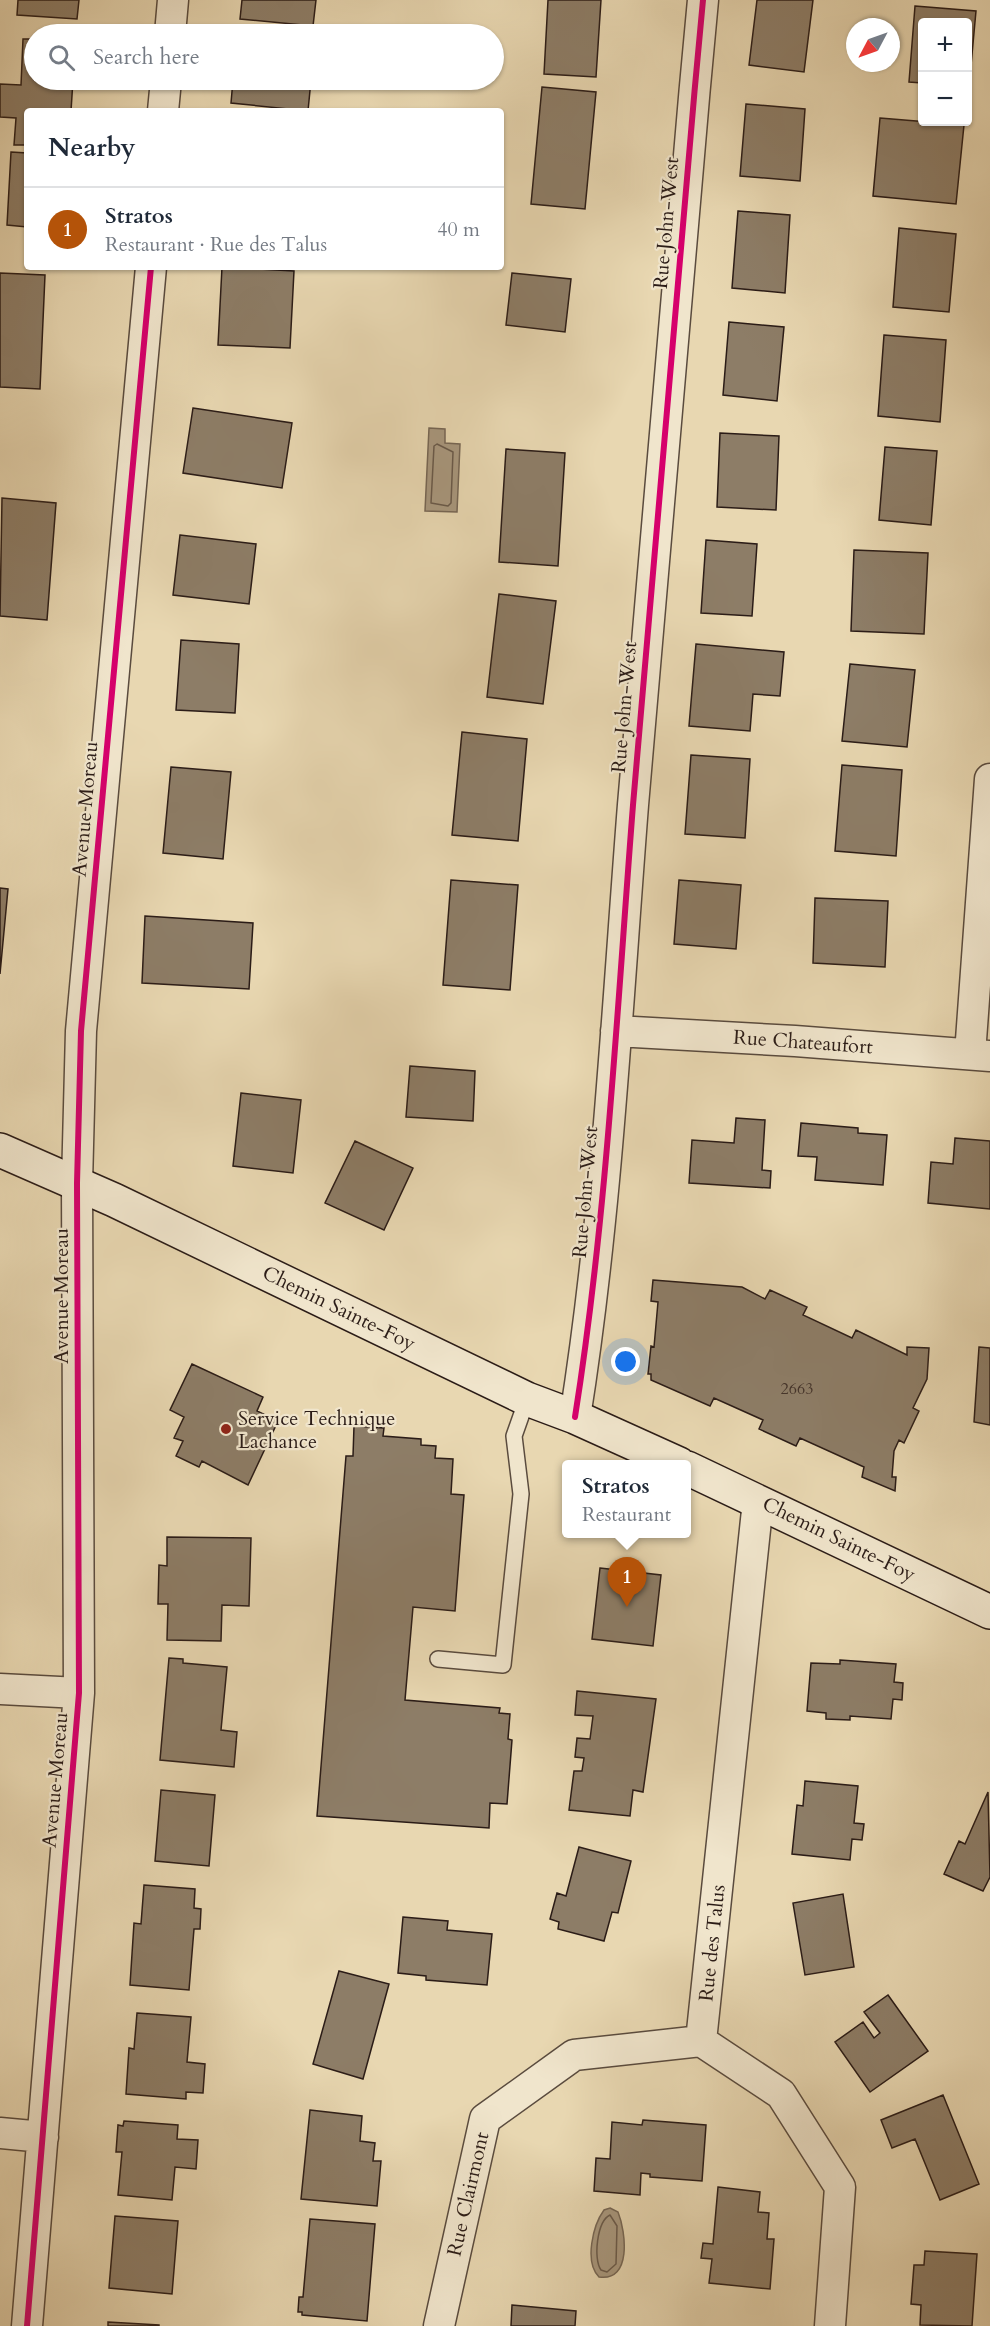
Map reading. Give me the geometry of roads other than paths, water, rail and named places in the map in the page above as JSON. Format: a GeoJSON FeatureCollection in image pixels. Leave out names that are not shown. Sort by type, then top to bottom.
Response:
{"type":"FeatureCollection","features":[{"type":"Feature","properties":{"kind":"main road","name":"Chemin Sainte-Foy"},"geometry":{"type":"LineString","coordinates":[[0,1150],[77,1183],[526,1399],[575,1417],[670,1460]]}},
{"type":"Feature","properties":{"kind":"main road","name":"Chemin Sainte-Foy"},"geometry":{"type":"LineString","coordinates":[[691,1470],[990,1612]]}},
{"type":"Feature","properties":{"kind":"street"},"geometry":{"type":"LineString","coordinates":[[171,24],[173,0]]}},
{"type":"Feature","properties":{"kind":"street","name":"Rue John-West"},"geometry":{"type":"LineString","coordinates":[[575,1417],[587,1336],[616,1031],[665,413],[703,0]]}},
{"type":"Feature","properties":{"kind":"street"},"geometry":{"type":"LineString","coordinates":[[164,108],[165,90]]}},
{"type":"Feature","properties":{"kind":"street","name":"Avenue Moreau"},"geometry":{"type":"LineString","coordinates":[[27,2326],[79,1693],[77,1183],[81,1031],[150,270]]}},
{"type":"Feature","properties":{"kind":"street"},"geometry":{"type":"LineString","coordinates":[[980,1055],[990,779]]}},
{"type":"Feature","properties":{"kind":"street","name":"Rue Chateaufort"},"geometry":{"type":"LineString","coordinates":[[616,1031],[980,1055]]}},
{"type":"Feature","properties":{"kind":"street","name":"Rue des Talus"},"geometry":{"type":"LineString","coordinates":[[701,2041],[758,1501]]}},
{"type":"Feature","properties":{"kind":"street"},"geometry":{"type":"LineString","coordinates":[[0,1689],[79,1693]]}},
{"type":"Feature","properties":{"kind":"street"},"geometry":{"type":"LineString","coordinates":[[701,2041],[781,2094],[840,2187],[830,2326]]}},
{"type":"Feature","properties":{"kind":"street","name":"Rue Clairmont"},"geometry":{"type":"LineString","coordinates":[[439,2326],[485,2119],[574,2055],[701,2041]]}},
{"type":"Feature","properties":{"kind":"street"},"geometry":{"type":"LineString","coordinates":[[0,2133],[43,2137]]}},
{"type":"Feature","properties":{"kind":"lane"},"geometry":{"type":"LineString","coordinates":[[438,1659],[503,1665],[521,1494],[514,1436],[526,1399]]}},
{"type":"Feature","properties":{"kind":"water"},"geometry":{"type":"Polygon","coordinates":[[[429,428],[445,429],[445,443],[460,444],[457,512],[425,511],[429,428]]]}},
{"type":"Feature","properties":{"kind":"water"},"geometry":{"type":"Polygon","coordinates":[[[610,2208],[618,2212],[621,2221],[624,2254],[617,2272],[610,2276],[599,2277],[592,2262],[592,2244],[600,2217],[604,2210],[610,2208]]]}},
{"type":"Feature","properties":{"kind":"place","name":"Service Technique Lachance"},"geometry":{"type":"Point","coordinates":[226,1429]}},
{"type":"Feature","properties":{"kind":"place","name":"Stratos"},"geometry":{"type":"Point","coordinates":[627,1607]}}]}
